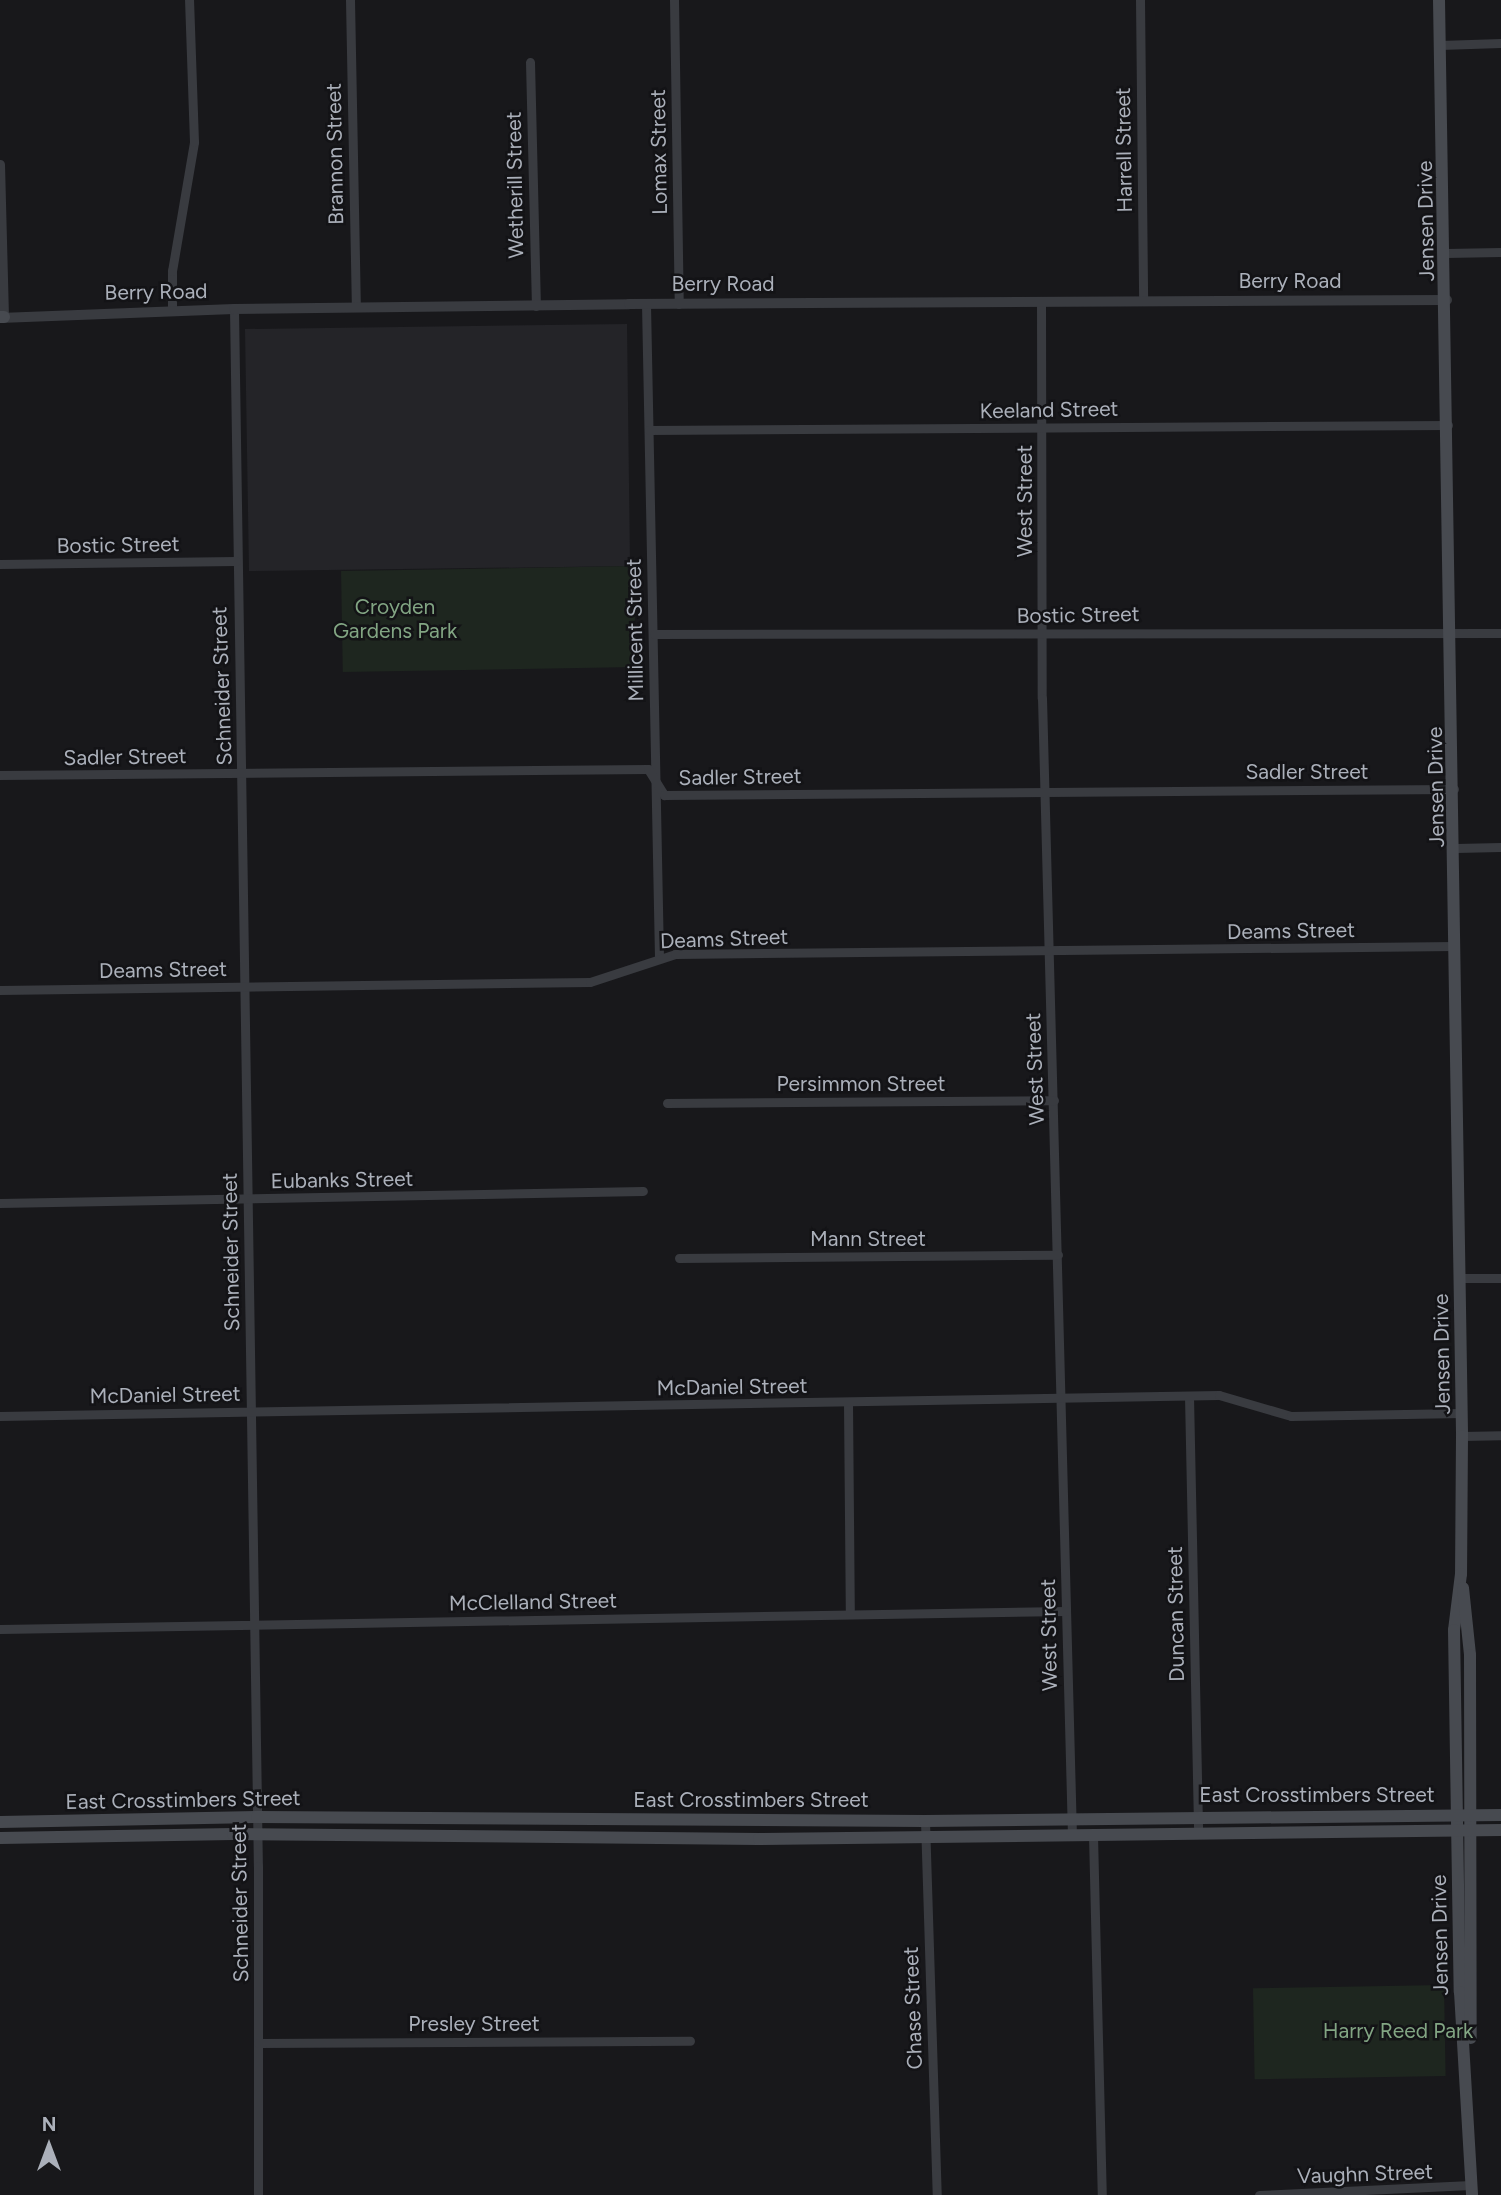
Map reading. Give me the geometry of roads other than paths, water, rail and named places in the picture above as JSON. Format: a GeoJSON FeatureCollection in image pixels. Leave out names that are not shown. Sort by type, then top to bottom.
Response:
{"type":"FeatureCollection","features":[{"type":"Feature","properties":{"kind":"main road","name":"Jensen Drive"},"geometry":{"type":"LineString","coordinates":[[1439,0],[1456,848],[1462,1413],[1461,1574],[1454,1655],[1460,1992],[1468,2084]]}},
{"type":"Feature","properties":{"kind":"main road","name":"Jensen Drive"},"geometry":{"type":"LineString","coordinates":[[1461,1574],[1470,1655],[1472,1830],[1468,2084],[1471,2190]]}},
{"type":"Feature","properties":{"kind":"main road"},"geometry":{"type":"LineString","coordinates":[[1454,1655],[1470,1655]]}},
{"type":"Feature","properties":{"kind":"main road","name":"East Crosstimbers Street"},"geometry":{"type":"LineString","coordinates":[[0,1822],[257,1816],[925,1821],[1287,1814],[1501,1815]]}},
{"type":"Feature","properties":{"kind":"main road"},"geometry":{"type":"LineString","coordinates":[[1287,1814],[1287,1831]]}},
{"type":"Feature","properties":{"kind":"main road"},"geometry":{"type":"LineString","coordinates":[[380,1836],[381,1817]]}},
{"type":"Feature","properties":{"kind":"main road"},"geometry":{"type":"LineString","coordinates":[[575,1818],[575,1838]]}},
{"type":"Feature","properties":{"kind":"main road"},"geometry":{"type":"LineString","coordinates":[[750,1819],[750,1839]]}},
{"type":"Feature","properties":{"kind":"main road"},"geometry":{"type":"LineString","coordinates":[[76,1821],[77,1837]]}},
{"type":"Feature","properties":{"kind":"main road","name":"East Crosstimbers Street"},"geometry":{"type":"LineString","coordinates":[[0,1838],[257,1834],[750,1839],[1501,1830]]}},
{"type":"Feature","properties":{"kind":"street"},"geometry":{"type":"LineString","coordinates":[[172,310],[172,271],[194,142],[189,0]]}},
{"type":"Feature","properties":{"kind":"street","name":"Brannon Street"},"geometry":{"type":"LineString","coordinates":[[349,0],[356,307]]}},
{"type":"Feature","properties":{"kind":"street","name":"Lomax Street"},"geometry":{"type":"LineString","coordinates":[[674,0],[680,304]]}},
{"type":"Feature","properties":{"kind":"street","name":"Harrell Street"},"geometry":{"type":"LineString","coordinates":[[1139,0],[1143,300]]}},
{"type":"Feature","properties":{"kind":"street"},"geometry":{"type":"LineString","coordinates":[[1440,45],[1501,43]]}},
{"type":"Feature","properties":{"kind":"street","name":"Wetherill Street"},"geometry":{"type":"LineString","coordinates":[[530,62],[536,306]]}},
{"type":"Feature","properties":{"kind":"street"},"geometry":{"type":"LineString","coordinates":[[0,164],[1,317]]}},
{"type":"Feature","properties":{"kind":"street"},"geometry":{"type":"LineString","coordinates":[[1446,253],[1501,251]]}},
{"type":"Feature","properties":{"kind":"street","name":"Berry Road"},"geometry":{"type":"LineString","coordinates":[[1,317],[172,310],[356,307],[1447,300]]}},
{"type":"Feature","properties":{"kind":"street","name":"West Street"},"geometry":{"type":"LineString","coordinates":[[1041,301],[1042,633],[1048,951],[1072,1835]]}},
{"type":"Feature","properties":{"kind":"street","name":"Millicent Street"},"geometry":{"type":"LineString","coordinates":[[646,304],[659,956]]}},
{"type":"Feature","properties":{"kind":"street","name":"Schneider Street"},"geometry":{"type":"LineString","coordinates":[[234,309],[257,1816],[258,2195]]}},
{"type":"Feature","properties":{"kind":"street","name":"Keeland Street"},"geometry":{"type":"LineString","coordinates":[[649,430],[1449,425]]}},
{"type":"Feature","properties":{"kind":"street","name":"Bostic Street"},"geometry":{"type":"LineString","coordinates":[[0,564],[236,561]]}},
{"type":"Feature","properties":{"kind":"street","name":"Bostic Street"},"geometry":{"type":"LineString","coordinates":[[654,634],[1452,630],[1501,633]]}},
{"type":"Feature","properties":{"kind":"street","name":"Sadler Street"},"geometry":{"type":"LineString","coordinates":[[0,775],[648,769],[654,784],[664,795],[1454,789]]}},
{"type":"Feature","properties":{"kind":"street"},"geometry":{"type":"LineString","coordinates":[[1456,848],[1501,847]]}},
{"type":"Feature","properties":{"kind":"street","name":"Deams Street"},"geometry":{"type":"LineString","coordinates":[[0,990],[590,982],[609,980],[659,956],[1455,946]]}},
{"type":"Feature","properties":{"kind":"street","name":"Persimmon Street"},"geometry":{"type":"LineString","coordinates":[[667,1103],[1054,1100]]}},
{"type":"Feature","properties":{"kind":"street","name":"Eubanks Street"},"geometry":{"type":"LineString","coordinates":[[0,1203],[643,1192]]}},
{"type":"Feature","properties":{"kind":"street","name":"Mann Street"},"geometry":{"type":"LineString","coordinates":[[679,1258],[1058,1255]]}},
{"type":"Feature","properties":{"kind":"street"},"geometry":{"type":"LineString","coordinates":[[1460,1278],[1501,1278]]}},
{"type":"Feature","properties":{"kind":"street","name":"McDaniel Street"},"geometry":{"type":"LineString","coordinates":[[0,1416],[1189,1396],[1236,1399],[1291,1416],[1462,1413]]}},
{"type":"Feature","properties":{"kind":"street","name":"Duncan Street"},"geometry":{"type":"LineString","coordinates":[[1189,1396],[1198,1832]]}},
{"type":"Feature","properties":{"kind":"street"},"geometry":{"type":"LineString","coordinates":[[848,1403],[850,1614]]}},
{"type":"Feature","properties":{"kind":"street"},"geometry":{"type":"LineString","coordinates":[[1462,1436],[1501,1435]]}},
{"type":"Feature","properties":{"kind":"street","name":"McClelland Street"},"geometry":{"type":"LineString","coordinates":[[0,1629],[1066,1611]]}},
{"type":"Feature","properties":{"kind":"street","name":"Chase Street"},"geometry":{"type":"LineString","coordinates":[[925,1821],[936,2195]]}},
{"type":"Feature","properties":{"kind":"street"},"geometry":{"type":"LineString","coordinates":[[1093,1835],[1102,2195]]}},
{"type":"Feature","properties":{"kind":"street","name":"Presley Street"},"geometry":{"type":"LineString","coordinates":[[258,2043],[691,2041]]}},
{"type":"Feature","properties":{"kind":"street","name":"Vaughn Street"},"geometry":{"type":"LineString","coordinates":[[1259,2195],[1471,2190]]}},
{"type":"Feature","properties":{"kind":"park label","name":"Croyden Gardens Park"},"geometry":{"type":"Point","coordinates":[395,619]}},
{"type":"Feature","properties":{"kind":"park label","name":"Harry Reed Park"},"geometry":{"type":"Point","coordinates":[1398,2031]}}]}
